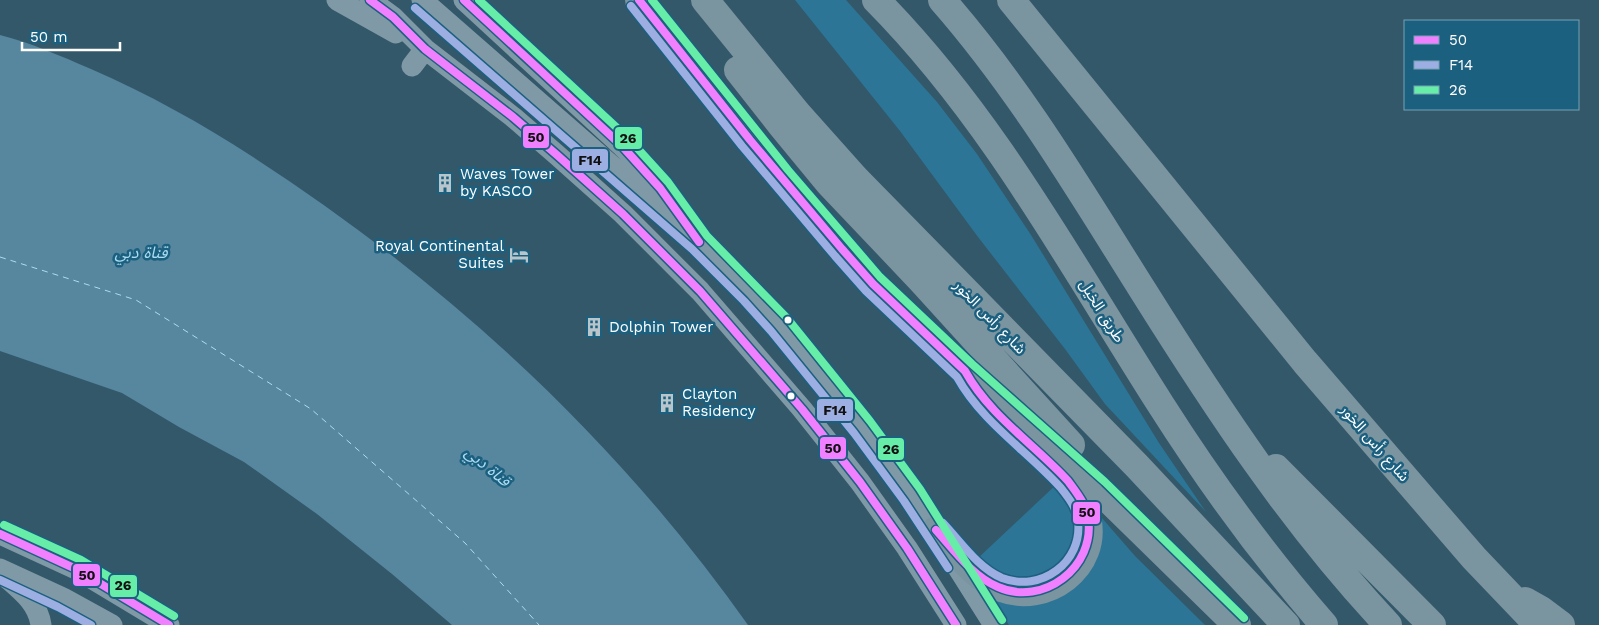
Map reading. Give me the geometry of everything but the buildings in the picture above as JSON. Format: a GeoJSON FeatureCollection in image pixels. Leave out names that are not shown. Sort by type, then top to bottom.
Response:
{"type":"FeatureCollection","features":[{"type":"Feature","properties":{"kind":"highway"},"geometry":{"type":"LineString","coordinates":[[639,0],[762,154],[873,284],[965,371],[1098,489],[1237,625]]}},
{"type":"Feature","properties":{"kind":"highway","name":"طريق الخيل"},"geometry":{"type":"LineString","coordinates":[[876,0],[962,98],[996,145],[1029,194],[1194,457],[1268,557],[1324,625]]}},
{"type":"Feature","properties":{"kind":"highway"},"geometry":{"type":"LineString","coordinates":[[942,0],[1008,81],[1058,154],[1233,431],[1297,518],[1355,589],[1388,625]]}},
{"type":"Feature","properties":{"kind":"highway","name":"شارع رأس الخور"},"geometry":{"type":"LineString","coordinates":[[1010,0],[1305,362],[1451,531],[1538,625]]}},
{"type":"Feature","properties":{"kind":"highway","name":"شارع رأس الخور"},"geometry":{"type":"LineString","coordinates":[[707,2],[825,146],[897,222],[931,273],[1137,466],[1286,625]]}},
{"type":"Feature","properties":{"kind":"highway"},"geometry":{"type":"LineString","coordinates":[[931,273],[1082,457],[1094,474],[1098,489]]}},
{"type":"Feature","properties":{"kind":"highway"},"geometry":{"type":"LineString","coordinates":[[936,530],[976,572],[989,582],[1000,588],[1024,593],[1047,589],[1067,578],[1078,565],[1085,551],[1088,535],[1088,518],[1083,503],[1074,489],[1061,474],[985,401],[973,387],[965,371]]}},
{"type":"Feature","properties":{"kind":"highway"},"geometry":{"type":"LineString","coordinates":[[1233,431],[1284,475],[1432,625]]}},
{"type":"Feature","properties":{"kind":"highway"},"geometry":{"type":"LineString","coordinates":[[1510,596],[1526,601],[1561,625]]}},
{"type":"Feature","properties":{"kind":"street"},"geometry":{"type":"LineString","coordinates":[[337,0],[425,49]]}},
{"type":"Feature","properties":{"kind":"street"},"geometry":{"type":"LineString","coordinates":[[370,0],[393,17],[425,49],[513,118],[594,188],[623,214],[722,314],[807,414],[860,482],[908,548],[956,625]]}},
{"type":"Feature","properties":{"kind":"street"},"geometry":{"type":"LineString","coordinates":[[422,0],[699,242],[768,312],[806,356],[882,454],[936,530],[994,625]]}},
{"type":"Feature","properties":{"kind":"street"},"geometry":{"type":"LineString","coordinates":[[464,0],[622,146],[660,188],[699,242]]}},
{"type":"Feature","properties":{"kind":"street"},"geometry":{"type":"LineString","coordinates":[[412,66],[425,49]]}},
{"type":"Feature","properties":{"kind":"street"},"geometry":{"type":"LineString","coordinates":[[0,534],[76,569],[169,625]]}},
{"type":"Feature","properties":{"kind":"street"},"geometry":{"type":"LineString","coordinates":[[0,569],[56,595],[112,625]]}},
{"type":"Feature","properties":{"kind":"street"},"geometry":{"type":"LineString","coordinates":[[0,572],[32,601],[41,625]]}},
{"type":"Feature","properties":{"kind":"shaded area"},"geometry":{"type":"Polygon","coordinates":[[[795,0],[846,0],[937,102],[977,154],[1031,235],[1159,443],[1206,512],[1105,404],[900,131],[795,0]]]}},
{"type":"Feature","properties":{"kind":"shaded area"},"geometry":{"type":"Polygon","coordinates":[[[1059,482],[1072,497],[1077,535],[1067,555],[1055,566],[1035,576],[1014,577],[998,573],[977,559],[1059,482]]]}},
{"type":"Feature","properties":{"kind":"shaded area"},"geometry":{"type":"Polygon","coordinates":[[[1088,502],[1135,556],[1205,625],[1009,625],[986,588],[1059,592],[1088,502]]]}},
{"type":"Feature","properties":{"kind":"water","name":"قناة دبي"},"geometry":{"type":"Polygon","coordinates":[[[0,35],[35,46],[91,69],[154,99],[214,132],[324,205],[393,256],[459,310],[523,367],[584,427],[642,490],[697,556],[748,625],[452,625],[317,514],[244,462],[179,427],[122,393],[0,351],[0,35]]]}},
{"type":"Feature","properties":{"kind":"ferry route"},"geometry":{"type":"LineString","coordinates":[[0,257],[136,300],[311,409],[465,543],[539,625]]}},
{"type":"Feature","properties":{"kind":"transit line","name":"50"},"geometry":{"type":"LineString","coordinates":[[370,0],[393,17],[425,49],[513,117],[557,155],[623,214],[700,291],[802,409],[860,482],[907,548],[956,625]]}},
{"type":"Feature","properties":{"kind":"transit line","name":"50"},"geometry":{"type":"LineString","coordinates":[[464,0],[622,146],[660,188],[699,242]]}},
{"type":"Feature","properties":{"kind":"transit line","name":"26"},"geometry":{"type":"LineString","coordinates":[[479,0],[629,139],[668,182],[707,236],[787,318],[870,421],[920,489],[1002,620]]}},
{"type":"Feature","properties":{"kind":"transit line","name":"50"},"geometry":{"type":"LineString","coordinates":[[639,0],[750,140],[842,249],[873,284],[965,371],[975,387],[1000,416],[1068,481],[1083,503],[1088,518],[1088,536],[1084,552],[1075,567],[1063,578],[1048,587],[1032,592],[1015,592],[989,582],[964,562],[936,530]]}},
{"type":"Feature","properties":{"kind":"transit line","name":"26"},"geometry":{"type":"LineString","coordinates":[[652,0],[788,170],[880,277],[972,364],[1105,482],[1244,618]]}},
{"type":"Feature","properties":{"kind":"transit line","name":"F14"},"geometry":{"type":"LineString","coordinates":[[631,6],[742,146],[866,291],[957,377],[967,393],[992,422],[1060,487],[1076,512],[1078,536],[1074,549],[1066,561],[1056,570],[1045,577],[1017,582],[1002,578],[985,568],[943,523]]}},
{"type":"Feature","properties":{"kind":"transit line","name":"F14"},"geometry":{"type":"LineString","coordinates":[[415,8],[692,249],[744,301],[771,331],[854,433],[904,501],[948,568]]}},
{"type":"Feature","properties":{"kind":"transit line","name":"26"},"geometry":{"type":"LineString","coordinates":[[4,525],[81,560],[174,616]]}},
{"type":"Feature","properties":{"kind":"transit line","name":"50"},"geometry":{"type":"LineString","coordinates":[[0,534],[76,569],[169,625]]}},
{"type":"Feature","properties":{"kind":"transit line","name":"F14"},"geometry":{"type":"LineString","coordinates":[[0,580],[58,607],[91,625]]}},
{"type":"Feature","properties":{"kind":"place","name":"Waves Tower by KASCO"},"geometry":{"type":"Point","coordinates":[445,183]}},
{"type":"Feature","properties":{"kind":"place","name":"Royal Continental Suites"},"geometry":{"type":"Point","coordinates":[519,255]}},
{"type":"Feature","properties":{"kind":"place","name":"Dolphin Tower"},"geometry":{"type":"Point","coordinates":[594,327]}},
{"type":"Feature","properties":{"kind":"place","name":"Clayton Residency"},"geometry":{"type":"Point","coordinates":[667,403]}}]}
